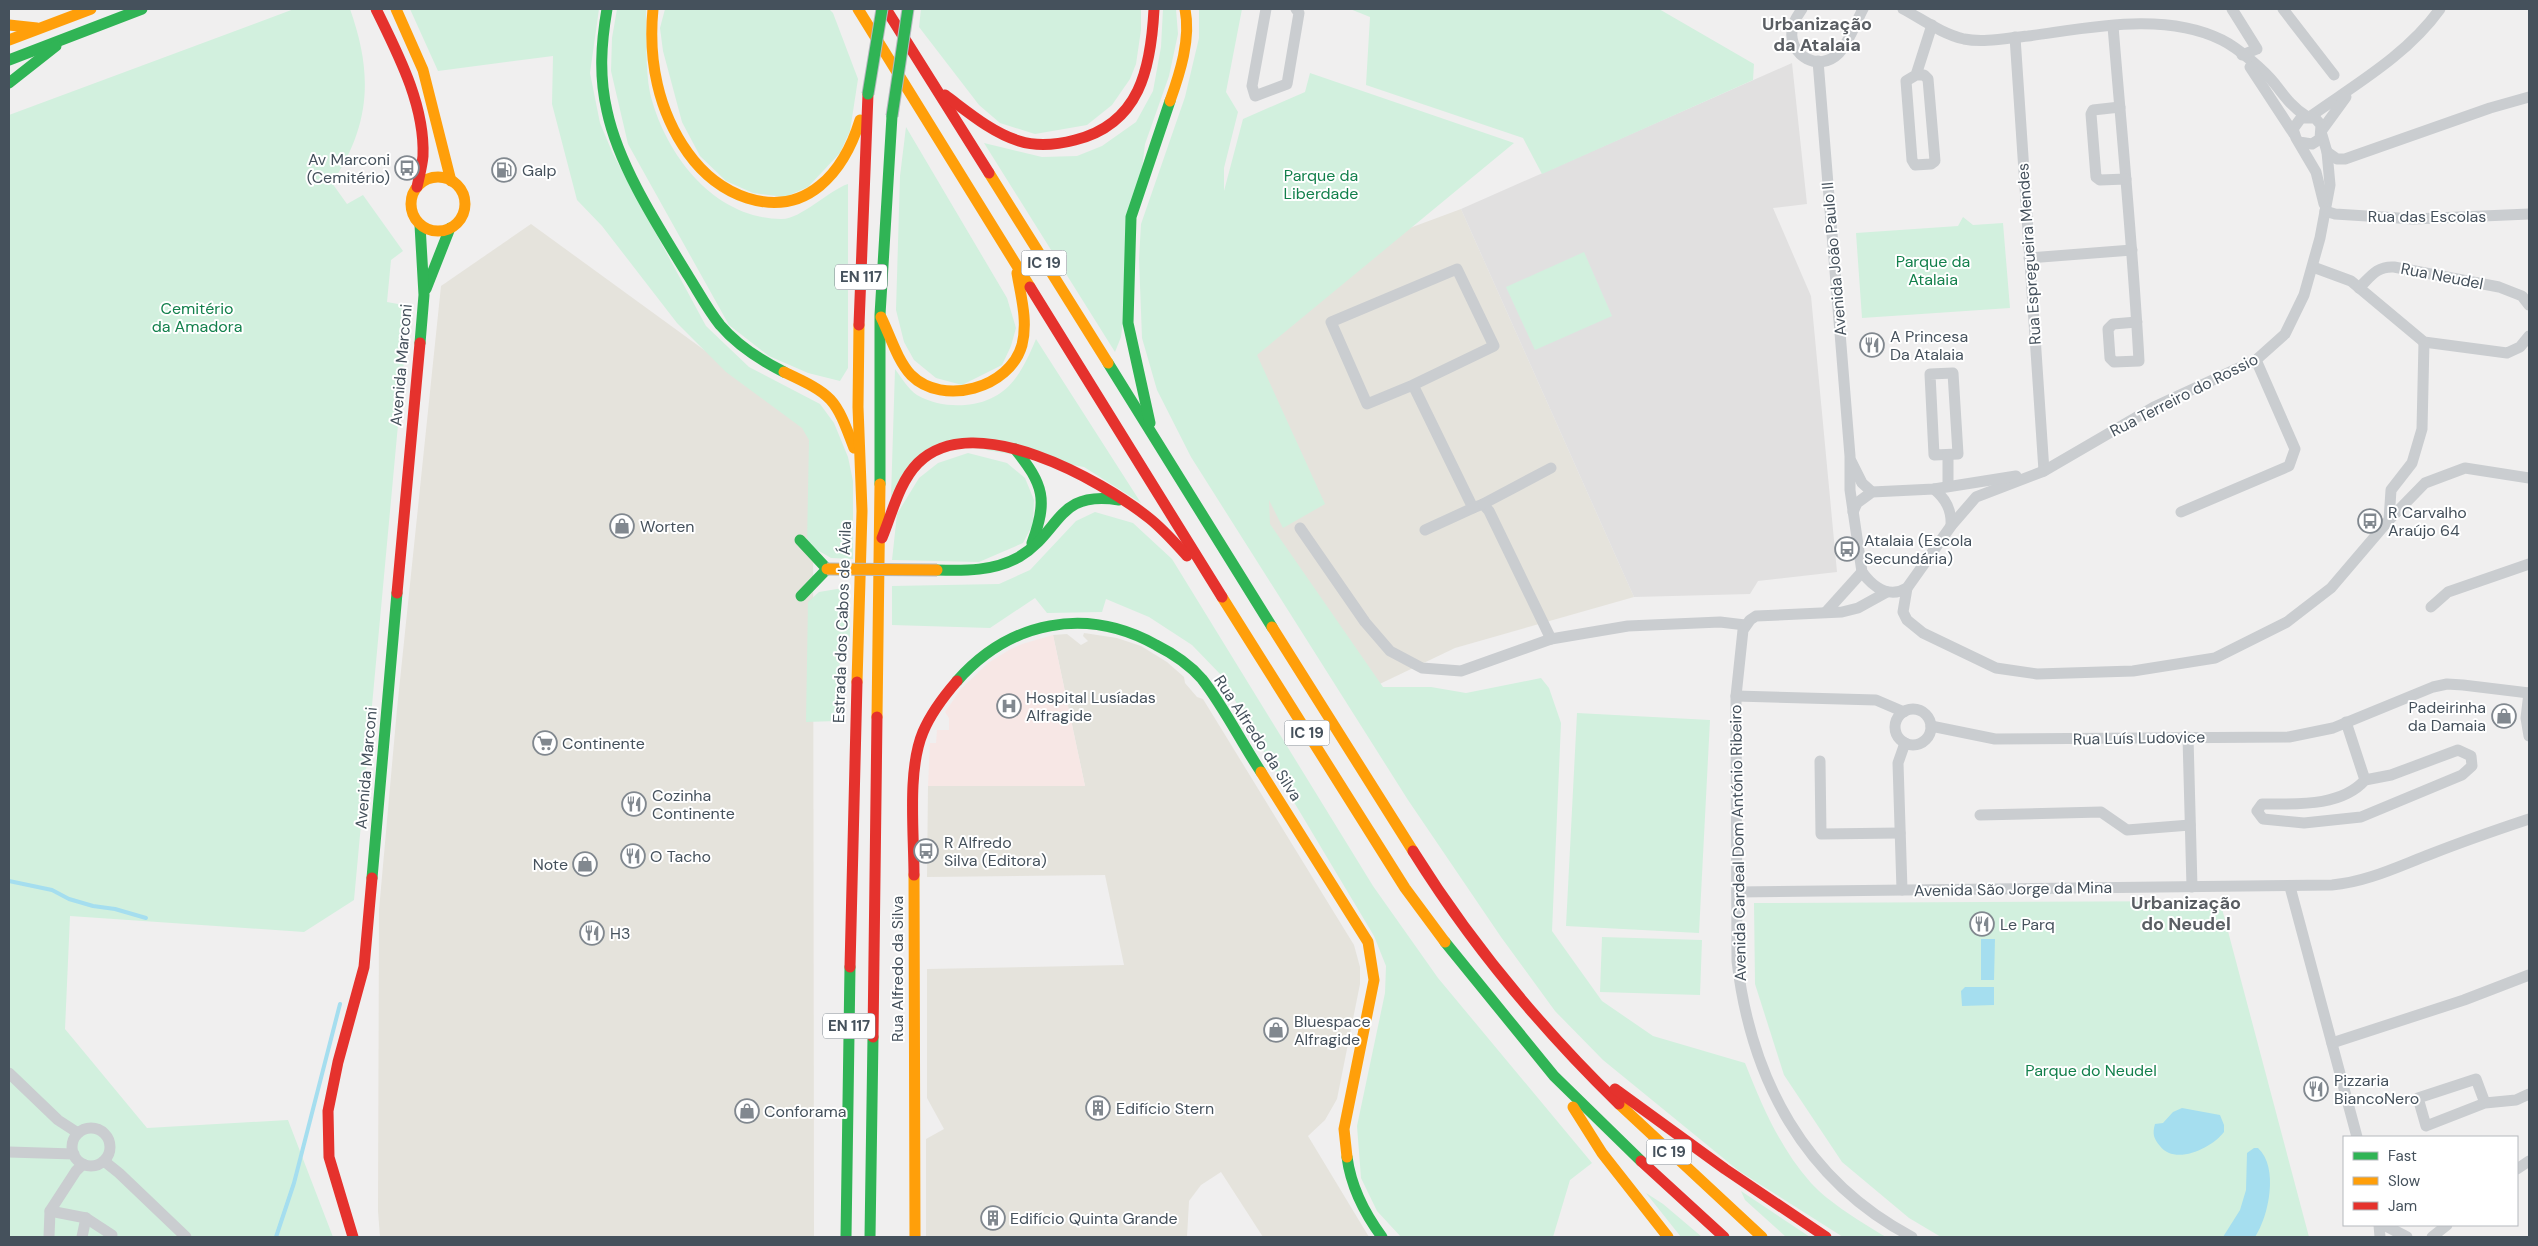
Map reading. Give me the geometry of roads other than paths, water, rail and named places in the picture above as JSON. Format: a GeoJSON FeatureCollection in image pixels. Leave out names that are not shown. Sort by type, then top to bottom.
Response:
{"type":"FeatureCollection","features":[{"type":"Feature","properties":{"kind":"main road"},"geometry":{"type":"LineString","coordinates":[[9,40],[91,9]]}},
{"type":"Feature","properties":{"kind":"main road"},"geometry":{"type":"LineString","coordinates":[[9,60],[142,9]]}},
{"type":"Feature","properties":{"kind":"main road"},"geometry":{"type":"LineString","coordinates":[[376,9],[396,50],[413,99],[423,157],[417,187],[411,202],[411,210],[420,225],[435,232],[450,228],[459,222],[465,206],[461,190],[451,180],[442,158],[429,90],[412,40],[396,9]]}},
{"type":"Feature","properties":{"kind":"main road"},"geometry":{"type":"LineString","coordinates":[[607,9],[600,62],[608,119],[618,150],[636,185],[678,259],[723,329],[779,370],[800,378],[832,400],[847,428],[858,459]]}},
{"type":"Feature","properties":{"kind":"main road"},"geometry":{"type":"LineString","coordinates":[[654,9],[650,44],[653,71],[666,113],[685,150],[696,164],[727,191],[750,200],[776,204],[793,202],[816,189],[837,172],[856,137],[868,94]]}},
{"type":"Feature","properties":{"kind":"main road","name":"Estrada dos Cabos de Ávila"},"geometry":{"type":"LineString","coordinates":[[846,1237],[851,885],[862,511],[858,459],[861,274],[868,94],[884,9]]}},
{"type":"Feature","properties":{"kind":"main road","name":"IC 19"},"geometry":{"type":"LineString","coordinates":[[884,9],[936,89],[1425,871],[1503,978],[1579,1064],[1632,1119],[1762,1237]]}},
{"type":"Feature","properties":{"kind":"main road","name":"Estrada dos Cabos de Ávila"},"geometry":{"type":"LineString","coordinates":[[870,1237],[880,315],[892,116],[908,9]]}},
{"type":"Feature","properties":{"kind":"main road"},"geometry":{"type":"LineString","coordinates":[[936,89],[980,120],[1003,133],[1030,144],[1050,145],[1080,141],[1112,124],[1136,98],[1145,77],[1153,44],[1154,9]]}},
{"type":"Feature","properties":{"kind":"main road"},"geometry":{"type":"LineString","coordinates":[[1153,437],[1128,323],[1131,217],[1181,69],[1187,20],[1185,9]]}},
{"type":"Feature","properties":{"kind":"main road","name":"IC 19"},"geometry":{"type":"LineString","coordinates":[[858,10],[1210,578],[1405,888],[1466,970],[1554,1076],[1617,1140],[1724,1237]]}},
{"type":"Feature","properties":{"kind":"main road"},"geometry":{"type":"LineString","coordinates":[[9,25],[39,28]]}},
{"type":"Feature","properties":{"kind":"main road"},"geometry":{"type":"LineString","coordinates":[[9,83],[67,37]]}},
{"type":"Feature","properties":{"kind":"main road"},"geometry":{"type":"LineString","coordinates":[[417,187],[430,178],[438,177],[451,180]]}},
{"type":"Feature","properties":{"kind":"main road","name":"Avenida Marconi"},"geometry":{"type":"LineString","coordinates":[[353,1237],[328,1156],[326,1116],[334,1076],[355,1008],[364,967],[424,295],[420,225]]}},
{"type":"Feature","properties":{"kind":"main road","name":"Avenida Marconi"},"geometry":{"type":"LineString","coordinates":[[424,295],[450,228]]}},
{"type":"Feature","properties":{"kind":"main road"},"geometry":{"type":"LineString","coordinates":[[880,315],[911,375],[927,386],[944,391],[967,391],[981,387],[1007,370],[1017,358],[1022,342],[1026,327],[1016,265]]}},
{"type":"Feature","properties":{"kind":"main road"},"geometry":{"type":"LineString","coordinates":[[877,550],[906,481],[919,462],[935,450],[961,444],[988,444],[1014,449],[1078,472],[1124,500],[1151,520],[1210,578]]}},
{"type":"Feature","properties":{"kind":"main road"},"geometry":{"type":"LineString","coordinates":[[1014,449],[1036,474],[1044,498],[1040,521],[1029,550]]}},
{"type":"Feature","properties":{"kind":"main road"},"geometry":{"type":"LineString","coordinates":[[800,540],[827,569],[966,571],[990,568],[1029,550],[1063,512],[1078,501],[1095,497],[1124,500]]}},
{"type":"Feature","properties":{"kind":"main road"},"geometry":{"type":"LineString","coordinates":[[801,596],[827,569]]}},
{"type":"Feature","properties":{"kind":"main road","name":"Rua Alfredo da Silva"},"geometry":{"type":"LineString","coordinates":[[915,1237],[914,770],[921,736],[935,710],[956,680],[992,647],[1019,633],[1070,622],[1113,626],[1138,633],[1165,647],[1186,662],[1201,678],[1368,942],[1374,980],[1344,1129],[1348,1162],[1358,1196],[1367,1217],[1382,1237]]}},
{"type":"Feature","properties":{"kind":"main road"},"geometry":{"type":"LineString","coordinates":[[1579,1064],[1663,1122],[1725,1169],[1826,1237]]}},
{"type":"Feature","properties":{"kind":"main road"},"geometry":{"type":"LineString","coordinates":[[1554,1076],[1602,1153],[1668,1237]]}},
{"type":"Feature","properties":{"kind":"street"},"geometry":{"type":"LineString","coordinates":[[1266,9],[1252,86],[1255,96],[1287,84],[1299,14],[1296,9]]}},
{"type":"Feature","properties":{"kind":"street"},"geometry":{"type":"LineString","coordinates":[[1802,9],[1792,28],[1794,48],[1806,60],[1818,61],[1829,60],[1839,52],[1863,9]]}},
{"type":"Feature","properties":{"kind":"street"},"geometry":{"type":"LineString","coordinates":[[1903,9],[1932,25],[1964,39],[2015,38],[2113,26],[2169,25],[2223,41],[2274,83],[2291,106],[2319,121],[2322,132]]}},
{"type":"Feature","properties":{"kind":"street"},"geometry":{"type":"LineString","coordinates":[[2232,9],[2257,49],[2242,55]]}},
{"type":"Feature","properties":{"kind":"street"},"geometry":{"type":"LineString","coordinates":[[2283,9],[2334,75]]}},
{"type":"Feature","properties":{"kind":"street"},"geometry":{"type":"LineString","coordinates":[[2297,138],[2295,124],[2351,90],[2418,34],[2440,9]]}},
{"type":"Feature","properties":{"kind":"street"},"geometry":{"type":"LineString","coordinates":[[1916,75],[1924,76],[1928,79],[1935,161],[1932,164],[1915,165],[1912,160],[1906,81],[1916,75],[1932,25]]}},
{"type":"Feature","properties":{"kind":"street"},"geometry":{"type":"LineString","coordinates":[[2113,26],[2132,250],[2137,322],[2139,361],[2114,362],[2110,358],[2108,329],[2113,324],[2137,322]]}},
{"type":"Feature","properties":{"kind":"street","name":"Rua Espregueira Mendes"},"geometry":{"type":"LineString","coordinates":[[2015,38],[2044,471]]}},
{"type":"Feature","properties":{"kind":"street"},"geometry":{"type":"LineString","coordinates":[[2242,55],[2297,138],[2316,172],[2325,210]]}},
{"type":"Feature","properties":{"kind":"street","name":"Avenida João Paulo II"},"geometry":{"type":"LineString","coordinates":[[1818,61],[1850,456],[1850,490],[1854,512]]}},
{"type":"Feature","properties":{"kind":"street"},"geometry":{"type":"LineString","coordinates":[[2297,138],[2312,144],[2351,90]]}},
{"type":"Feature","properties":{"kind":"street"},"geometry":{"type":"LineString","coordinates":[[2327,152],[2337,159],[2345,159],[2490,108],[2529,98]]}},
{"type":"Feature","properties":{"kind":"street"},"geometry":{"type":"LineString","coordinates":[[2120,107],[2093,110],[2090,114],[2096,177],[2100,180],[2126,178]]}},
{"type":"Feature","properties":{"kind":"street","name":"Rua Terreiro do Rossio"},"geometry":{"type":"LineString","coordinates":[[1951,526],[1976,498],[2044,471],[2154,407],[2256,360],[2285,334],[2304,295],[2313,267],[2330,185],[2327,152],[2322,132]]}},
{"type":"Feature","properties":{"kind":"street","name":"Rua das Escolas"},"geometry":{"type":"LineString","coordinates":[[2325,210],[2335,214],[2414,219],[2529,214]]}},
{"type":"Feature","properties":{"kind":"street"},"geometry":{"type":"LineString","coordinates":[[2029,258],[2132,250]]}},
{"type":"Feature","properties":{"kind":"street","name":"Rua Neudel"},"geometry":{"type":"LineString","coordinates":[[2359,288],[2383,266],[2499,287],[2522,296],[2529,303]]}},
{"type":"Feature","properties":{"kind":"street"},"geometry":{"type":"LineString","coordinates":[[2313,267],[2351,281],[2424,342],[2507,353],[2520,348],[2528,338]]}},
{"type":"Feature","properties":{"kind":"street"},"geometry":{"type":"LineString","coordinates":[[1457,269],[1494,346],[1413,385],[1367,404],[1331,322],[1457,269]]}},
{"type":"Feature","properties":{"kind":"street"},"geometry":{"type":"LineString","coordinates":[[2389,520],[2391,490],[2412,463],[2422,429],[2424,342]]}},
{"type":"Feature","properties":{"kind":"street"},"geometry":{"type":"LineString","coordinates":[[2180,512],[2289,466],[2295,450],[2256,360]]}},
{"type":"Feature","properties":{"kind":"street"},"geometry":{"type":"LineString","coordinates":[[1953,373],[1958,454],[1948,455],[1934,455],[1930,374],[1953,373]]}},
{"type":"Feature","properties":{"kind":"street"},"geometry":{"type":"LineString","coordinates":[[1413,385],[1478,506],[1499,530],[1551,639]]}},
{"type":"Feature","properties":{"kind":"street"},"geometry":{"type":"LineString","coordinates":[[1948,455],[1948,486]]}},
{"type":"Feature","properties":{"kind":"street","name":"Avenida João Paulo II"},"geometry":{"type":"LineString","coordinates":[[1850,456],[1862,483],[1872,492]]}},
{"type":"Feature","properties":{"kind":"street"},"geometry":{"type":"LineString","coordinates":[[1425,530],[1478,506],[1551,468]]}},
{"type":"Feature","properties":{"kind":"street"},"geometry":{"type":"LineString","coordinates":[[1907,588],[1903,612],[1914,628],[1996,668],[2037,674],[2133,671],[2215,658],[2287,622],[2332,588],[2389,520],[2425,483],[2465,468],[2529,478]]}},
{"type":"Feature","properties":{"kind":"street","name":"Rua Terreiro do Rossio"},"geometry":{"type":"LineString","coordinates":[[1934,488],[2044,471]]}},
{"type":"Feature","properties":{"kind":"street"},"geometry":{"type":"LineString","coordinates":[[1934,488],[1949,505],[1952,516],[1951,526],[1907,588],[1900,592],[1881,591],[1869,582],[1862,572],[1854,512],[1857,503],[1872,492],[1934,488]]}},
{"type":"Feature","properties":{"kind":"street"},"geometry":{"type":"LineString","coordinates":[[1300,528],[1365,622],[1390,651],[1422,668],[1461,671],[1551,639],[1628,626],[1720,622],[1745,625],[1750,620],[1763,615],[1842,612],[1858,608],[1888,592]]}},
{"type":"Feature","properties":{"kind":"street"},"geometry":{"type":"LineString","coordinates":[[2431,607],[2448,592],[2529,564]]}},
{"type":"Feature","properties":{"kind":"street"},"geometry":{"type":"LineString","coordinates":[[1826,612],[1862,572]]}},
{"type":"Feature","properties":{"kind":"street","name":"Avenida Cardeal Dom António Ribeiro"},"geometry":{"type":"LineString","coordinates":[[1745,625],[1741,638],[1736,696],[1737,961],[1741,996],[1753,1044],[1768,1084],[1797,1134],[1829,1175],[1860,1205],[1912,1237]]}},
{"type":"Feature","properties":{"kind":"street","name":"Rua Luís Ludovice"},"geometry":{"type":"LineString","coordinates":[[1931,726],[1995,740],[2289,737],[2332,728],[2434,687],[2447,684],[2529,693]]}},
{"type":"Feature","properties":{"kind":"street"},"geometry":{"type":"LineString","coordinates":[[2529,693],[2526,718],[2529,736]]}},
{"type":"Feature","properties":{"kind":"street"},"geometry":{"type":"LineString","coordinates":[[1736,696],[1876,700],[1904,712],[1919,710],[1927,716],[1931,726],[1927,738],[1922,742],[1910,745],[1900,739],[1895,728],[1896,721],[1904,712]]}},
{"type":"Feature","properties":{"kind":"street"},"geometry":{"type":"LineString","coordinates":[[2346,722],[2365,780]]}},
{"type":"Feature","properties":{"kind":"street"},"geometry":{"type":"LineString","coordinates":[[2188,737],[2192,887]]}},
{"type":"Feature","properties":{"kind":"street"},"geometry":{"type":"LineString","coordinates":[[1902,890],[1898,764],[1905,743]]}},
{"type":"Feature","properties":{"kind":"street"},"geometry":{"type":"LineString","coordinates":[[2458,750],[2471,756],[2472,766],[2462,775],[2361,817],[2304,823],[2263,819],[2257,811],[2262,804],[2335,799],[2356,790],[2365,780],[2391,775],[2458,750]]}},
{"type":"Feature","properties":{"kind":"street"},"geometry":{"type":"LineString","coordinates":[[1820,761],[1821,834],[1900,833]]}},
{"type":"Feature","properties":{"kind":"street"},"geometry":{"type":"LineString","coordinates":[[1980,815],[2101,812],[2127,830],[2190,826]]}},
{"type":"Feature","properties":{"kind":"street","name":"Avenida São Jorge da Mina"},"geometry":{"type":"LineString","coordinates":[[1737,892],[2290,886],[2351,883],[2529,819]]}},
{"type":"Feature","properties":{"kind":"street"},"geometry":{"type":"LineString","coordinates":[[2290,886],[2358,1136]]}},
{"type":"Feature","properties":{"kind":"street"},"geometry":{"type":"LineString","coordinates":[[2332,1043],[2464,1000],[2529,975]]}},
{"type":"Feature","properties":{"kind":"street"},"geometry":{"type":"LineString","coordinates":[[9,1073],[58,1120],[78,1133]]}},
{"type":"Feature","properties":{"kind":"street"},"geometry":{"type":"LineString","coordinates":[[2485,1103],[2476,1079],[2418,1098],[2426,1126],[2485,1103],[2516,1100],[2529,1094]]}},
{"type":"Feature","properties":{"kind":"street"},"geometry":{"type":"LineString","coordinates":[[89,1128],[105,1134],[110,1145],[110,1151],[104,1161],[94,1166],[84,1164],[74,1154],[73,1143],[78,1133],[89,1128]]}},
{"type":"Feature","properties":{"kind":"street"},"geometry":{"type":"LineString","coordinates":[[9,1152],[74,1154]]}},
{"type":"Feature","properties":{"kind":"street"},"geometry":{"type":"LineString","coordinates":[[104,1161],[186,1237]]}},
{"type":"Feature","properties":{"kind":"street"},"geometry":{"type":"LineString","coordinates":[[49,1237],[50,1211],[76,1171],[84,1164]]}},
{"type":"Feature","properties":{"kind":"street"},"geometry":{"type":"LineString","coordinates":[[50,1211],[86,1218],[112,1235]]}},
{"type":"Feature","properties":{"kind":"street"},"geometry":{"type":"LineString","coordinates":[[82,1237],[86,1218]]}},
{"type":"Feature","properties":{"kind":"street"},"geometry":{"type":"LineString","coordinates":[[2383,1226],[2407,1237]]}},
{"type":"Feature","properties":{"kind":"street"},"geometry":{"type":"LineString","coordinates":[[2432,1237],[2446,1226]]}},
{"type":"Feature","properties":{"kind":"water"},"geometry":{"type":"Polygon","coordinates":[[[1981,939],[1995,939],[1994,980],[1981,980],[1981,939]]]}},
{"type":"Feature","properties":{"kind":"water"},"geometry":{"type":"Polygon","coordinates":[[[1965,987],[1994,987],[1994,1005],[1962,1006],[1961,991],[1965,987]]]}},
{"type":"Feature","properties":{"kind":"water"},"geometry":{"type":"Polygon","coordinates":[[[2182,1108],[2220,1115],[2224,1125],[2224,1132],[2211,1144],[2202,1149],[2184,1155],[2167,1152],[2155,1139],[2155,1124],[2163,1123],[2173,1112],[2182,1108]]]}},
{"type":"Feature","properties":{"kind":"water"},"geometry":{"type":"Polygon","coordinates":[[[2254,1148],[2258,1148],[2264,1156],[2270,1179],[2268,1205],[2264,1217],[2255,1237],[2223,1237],[2240,1210],[2246,1190],[2247,1153],[2254,1148]]]}},
{"type":"Feature","properties":{"kind":"waterway"},"geometry":{"type":"LineString","coordinates":[[9,881],[52,890],[69,899],[146,918]]}},
{"type":"Feature","properties":{"kind":"waterway"},"geometry":{"type":"LineString","coordinates":[[276,1237],[294,1183],[340,1004]]}},
{"type":"Feature","properties":{"kind":"place","name":"Av Marconi (Cemitério)"},"geometry":{"type":"Point","coordinates":[407,168]}},
{"type":"Feature","properties":{"kind":"place","name":"Galp"},"geometry":{"type":"Point","coordinates":[504,170]}},
{"type":"Feature","properties":{"kind":"place","name":"A Princesa Da Atalaia"},"geometry":{"type":"Point","coordinates":[1872,345]}},
{"type":"Feature","properties":{"kind":"place","name":"R Carvalho Araújo 64"},"geometry":{"type":"Point","coordinates":[2370,521]}},
{"type":"Feature","properties":{"kind":"place","name":"Worten"},"geometry":{"type":"Point","coordinates":[622,526]}},
{"type":"Feature","properties":{"kind":"place","name":"Atalaia (Escola Secundária)"},"geometry":{"type":"Point","coordinates":[1847,549]}},
{"type":"Feature","properties":{"kind":"place","name":"Hospital Lusíadas Alfragide"},"geometry":{"type":"Point","coordinates":[1009,706]}},
{"type":"Feature","properties":{"kind":"place","name":"Padeirinha da Damaia"},"geometry":{"type":"Point","coordinates":[2504,716]}},
{"type":"Feature","properties":{"kind":"place","name":"Continente"},"geometry":{"type":"Point","coordinates":[545,743]}},
{"type":"Feature","properties":{"kind":"place","name":"Cozinha Continente"},"geometry":{"type":"Point","coordinates":[634,804]}},
{"type":"Feature","properties":{"kind":"place","name":"R Alfredo Silva (Editora)"},"geometry":{"type":"Point","coordinates":[926,851]}},
{"type":"Feature","properties":{"kind":"place","name":"O Tacho"},"geometry":{"type":"Point","coordinates":[633,856]}},
{"type":"Feature","properties":{"kind":"place","name":"Note"},"geometry":{"type":"Point","coordinates":[585,864]}},
{"type":"Feature","properties":{"kind":"place","name":"Le Parq"},"geometry":{"type":"Point","coordinates":[1982,924]}},
{"type":"Feature","properties":{"kind":"place","name":"H3"},"geometry":{"type":"Point","coordinates":[592,933]}},
{"type":"Feature","properties":{"kind":"place","name":"Bluespace Alfragide"},"geometry":{"type":"Point","coordinates":[1276,1030]}},
{"type":"Feature","properties":{"kind":"place","name":"Pizzaria BiancoNero"},"geometry":{"type":"Point","coordinates":[2316,1089]}},
{"type":"Feature","properties":{"kind":"place","name":"Edifício Stern"},"geometry":{"type":"Point","coordinates":[1098,1108]}},
{"type":"Feature","properties":{"kind":"place","name":"Conforama"},"geometry":{"type":"Point","coordinates":[747,1111]}},
{"type":"Feature","properties":{"kind":"place","name":"Edifício Quinta Grande"},"geometry":{"type":"Point","coordinates":[993,1218]}},
{"type":"Feature","properties":{"kind":"district","name":"Urbanização da Atalaia"},"geometry":{"type":"Point","coordinates":[1817,34]}},
{"type":"Feature","properties":{"kind":"district","name":"Urbanização do Neudel"},"geometry":{"type":"Point","coordinates":[2186,913]}},
{"type":"Feature","properties":{"kind":"park label","name":"Parque da Liberdade"},"geometry":{"type":"Point","coordinates":[1321,184]}},
{"type":"Feature","properties":{"kind":"park label","name":"Parque da Atalaia"},"geometry":{"type":"Point","coordinates":[1933,270]}},
{"type":"Feature","properties":{"kind":"park label","name":"Cemitério da Amadora"},"geometry":{"type":"Point","coordinates":[197,317]}},
{"type":"Feature","properties":{"kind":"park label","name":"Parque do Neudel"},"geometry":{"type":"Point","coordinates":[2091,1070]}}]}
